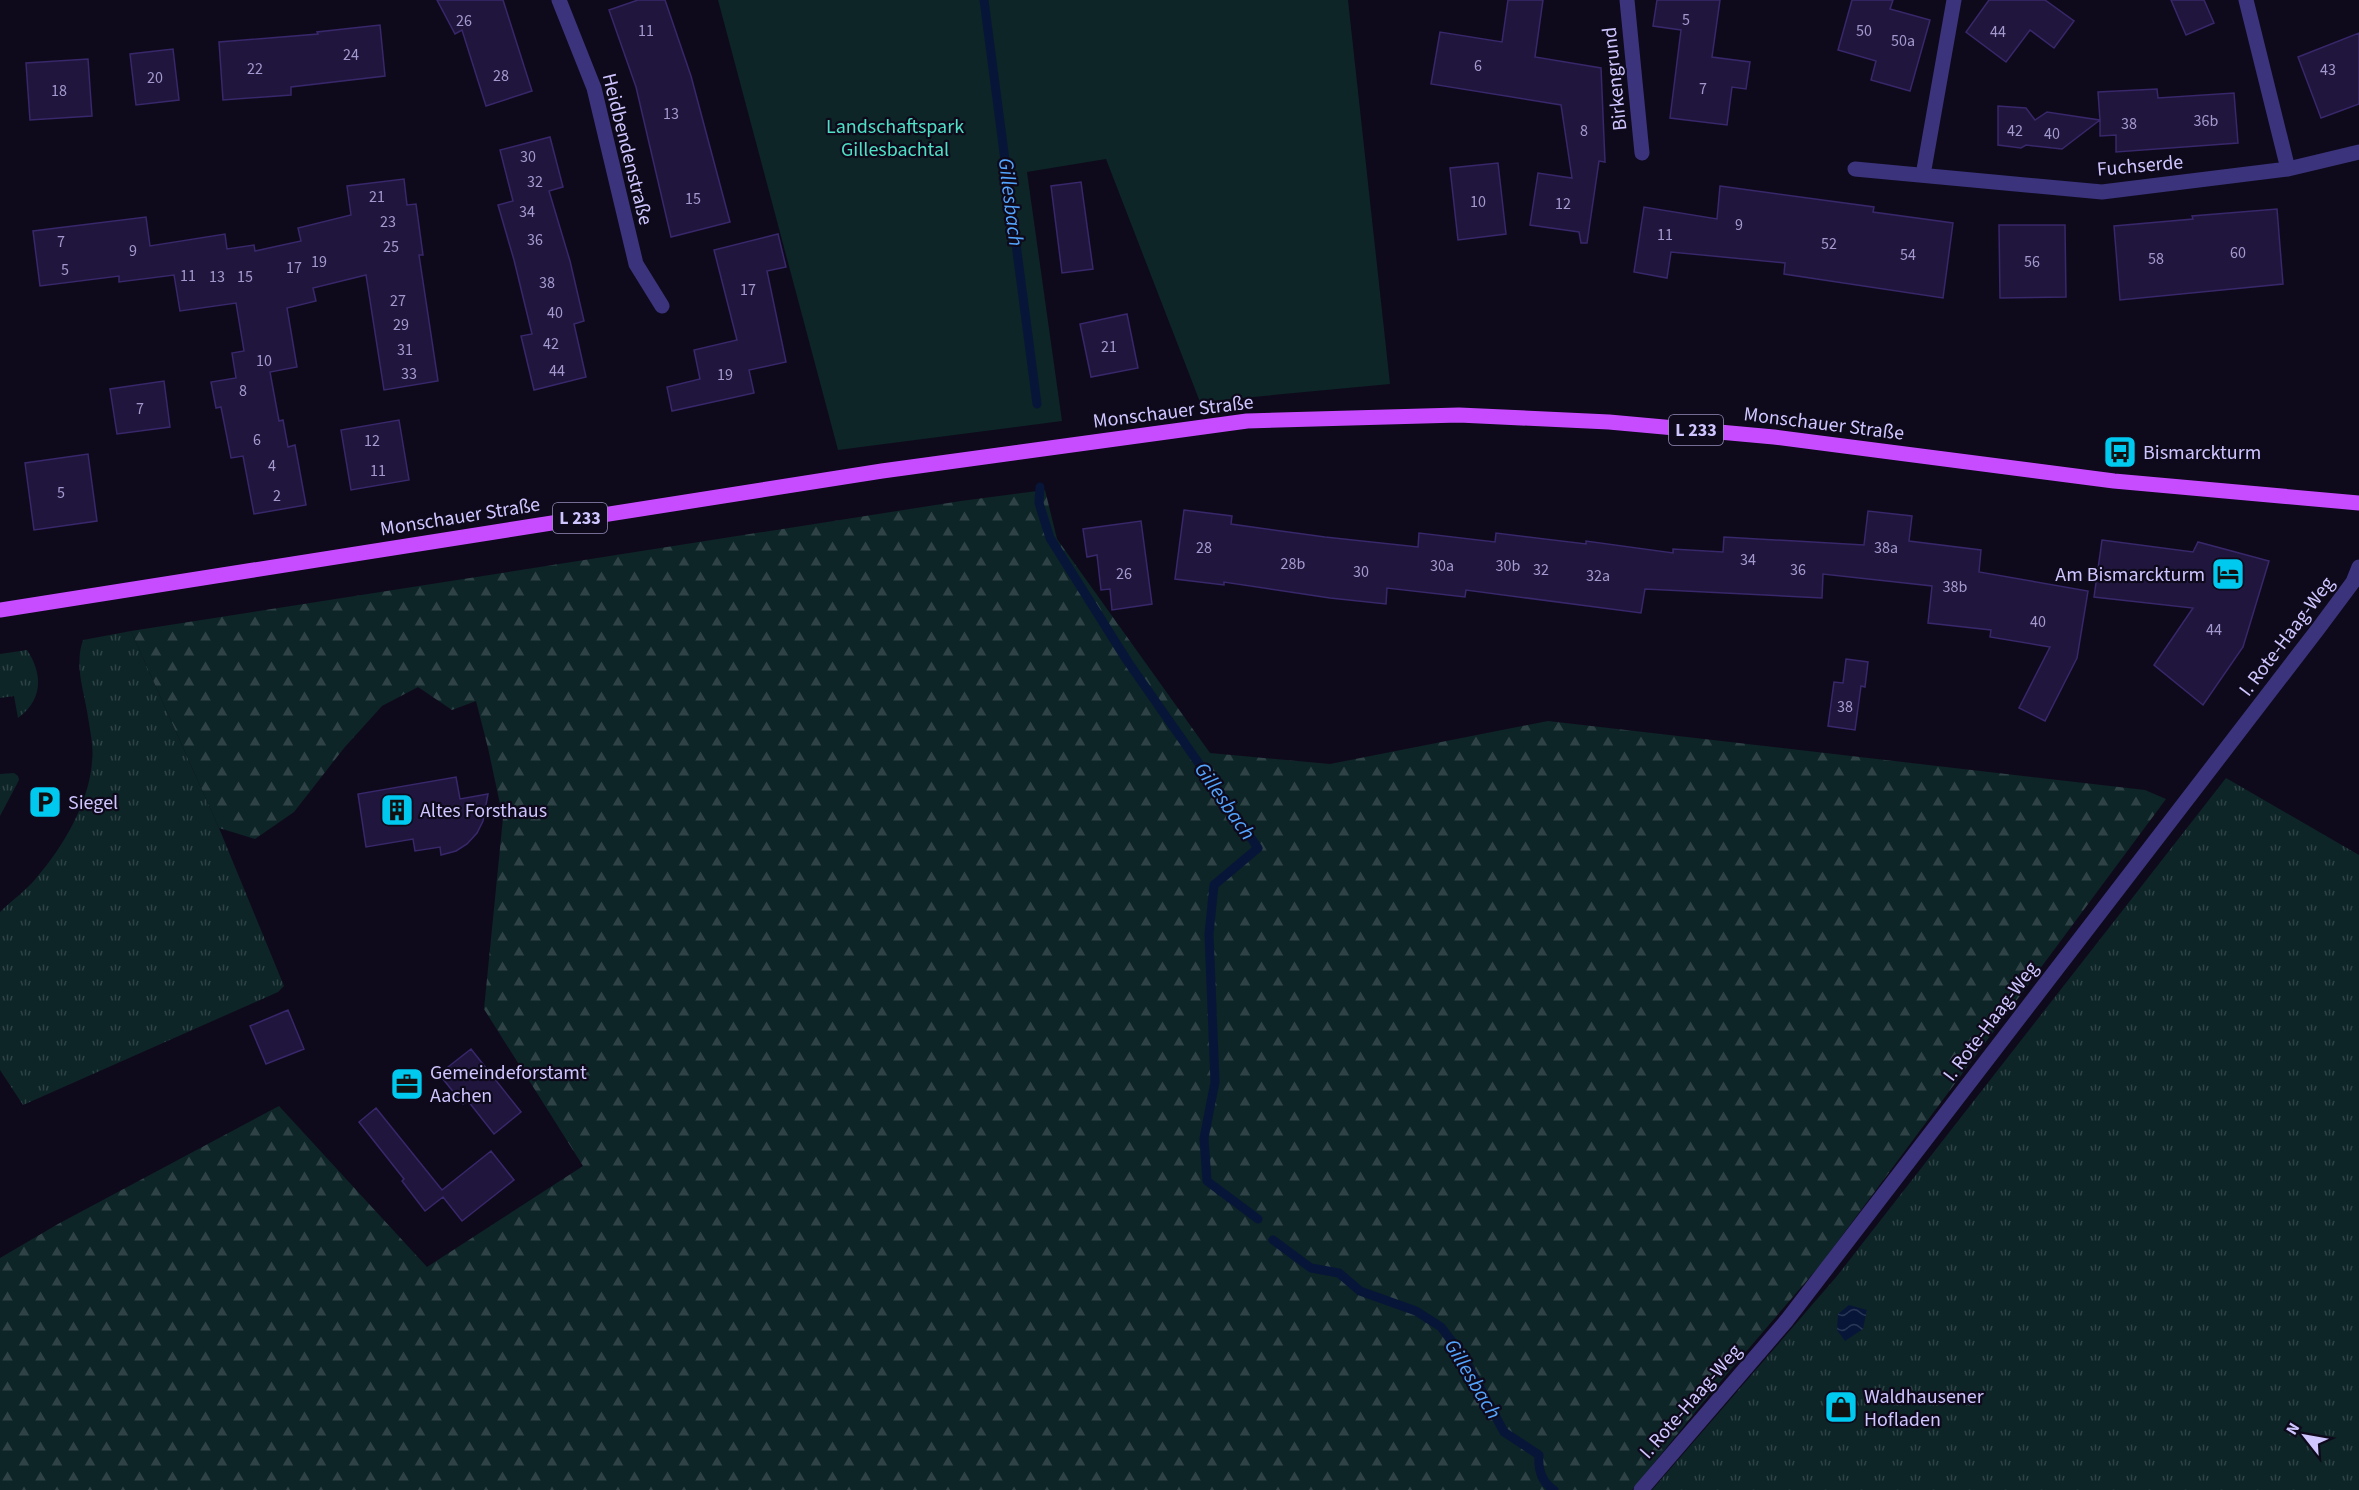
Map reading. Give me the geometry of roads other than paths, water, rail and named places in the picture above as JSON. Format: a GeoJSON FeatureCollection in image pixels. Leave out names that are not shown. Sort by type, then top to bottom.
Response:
{"type":"FeatureCollection","features":[{"type":"Feature","properties":{"kind":"main road","name":"Monschauer Straße"},"geometry":{"type":"LineString","coordinates":[[0,610],[871,473],[1247,421],[1459,415],[1609,422],[1774,437],[2114,481],[2359,504]]}},
{"type":"Feature","properties":{"kind":"street","name":"Heidbendenstraße"},"geometry":{"type":"LineString","coordinates":[[559,0],[594,88],[636,264],[662,306]]}},
{"type":"Feature","properties":{"kind":"street","name":"Birkengrund"},"geometry":{"type":"LineString","coordinates":[[1627,0],[1642,153]]}},
{"type":"Feature","properties":{"kind":"street"},"geometry":{"type":"LineString","coordinates":[[1923,175],[1954,0]]}},
{"type":"Feature","properties":{"kind":"street"},"geometry":{"type":"LineString","coordinates":[[2246,0],[2288,170]]}},
{"type":"Feature","properties":{"kind":"street","name":"Fuchserde"},"geometry":{"type":"LineString","coordinates":[[1855,169],[2102,192],[2288,170],[2359,152]]}},
{"type":"Feature","properties":{"kind":"street","name":"I. Rote-Haag-Weg"},"geometry":{"type":"LineString","coordinates":[[1641,1490],[1787,1320],[2297,657],[2353,582],[2359,567]]}},
{"type":"Feature","properties":{"kind":"water"},"geometry":{"type":"Polygon","coordinates":[[[1849,1305],[1867,1310],[1863,1329],[1845,1341],[1837,1330],[1838,1314],[1849,1305]]]}},
{"type":"Feature","properties":{"kind":"waterway","name":"Gillesbach"},"geometry":{"type":"LineString","coordinates":[[984,0],[1037,404]]}},
{"type":"Feature","properties":{"kind":"waterway","name":"Gillesbach"},"geometry":{"type":"LineString","coordinates":[[1040,487],[1039,503],[1050,538],[1128,662],[1258,848],[1214,885],[1209,934],[1215,1082],[1204,1138],[1207,1181],[1258,1219]]}},
{"type":"Feature","properties":{"kind":"waterway","name":"Gillesbach"},"geometry":{"type":"LineString","coordinates":[[1273,1240],[1311,1268],[1339,1273],[1360,1291],[1416,1311],[1441,1327],[1463,1356],[1504,1432],[1539,1455],[1541,1475],[1554,1490]]}},
{"type":"Feature","properties":{"kind":"place","name":"Bismarckturm"},"geometry":{"type":"Point","coordinates":[2120,452]}},
{"type":"Feature","properties":{"kind":"place","name":"Am Bismarckturm"},"geometry":{"type":"Point","coordinates":[2228,574]}},
{"type":"Feature","properties":{"kind":"place","name":"Siegel"},"geometry":{"type":"Point","coordinates":[45,802]}},
{"type":"Feature","properties":{"kind":"place","name":"Altes Forsthaus"},"geometry":{"type":"Point","coordinates":[397,810]}},
{"type":"Feature","properties":{"kind":"place","name":"Gemeindeforstamt Aachen"},"geometry":{"type":"Point","coordinates":[407,1084]}},
{"type":"Feature","properties":{"kind":"place","name":"Waldhausener Hofladen"},"geometry":{"type":"Point","coordinates":[1841,1407]}},
{"type":"Feature","properties":{"kind":"park label","name":"Landschaftspark Gillesbachtal"},"geometry":{"type":"Point","coordinates":[895,138]}}]}
